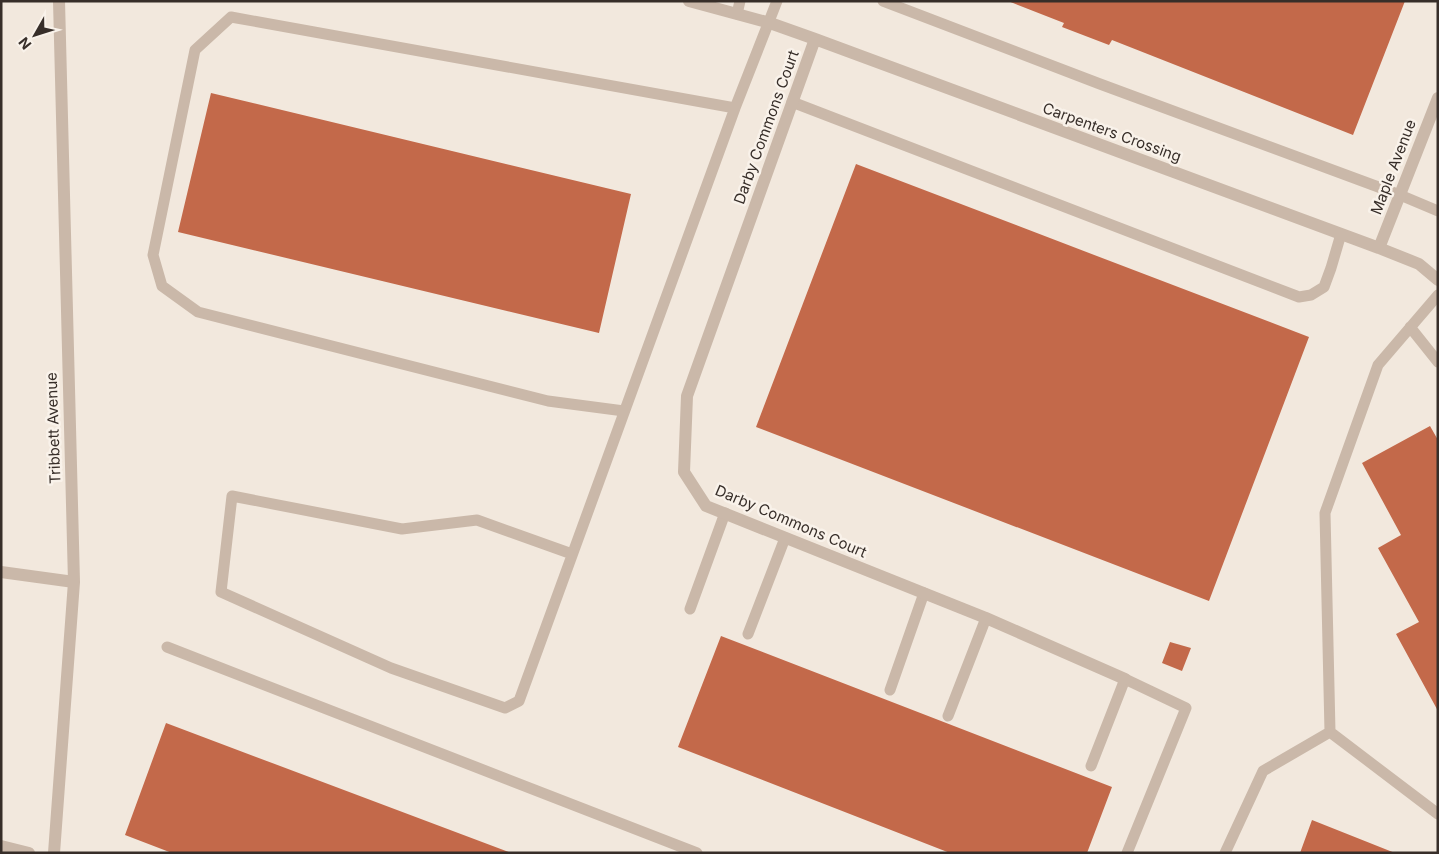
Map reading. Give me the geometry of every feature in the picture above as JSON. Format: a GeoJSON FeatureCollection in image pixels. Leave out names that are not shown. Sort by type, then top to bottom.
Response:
{"type":"FeatureCollection","features":[{"type":"Feature","properties":{"kind":"street","name":"Tribbett Avenue"},"geometry":{"type":"LineString","coordinates":[[54,853],[74,582],[59,1]]}},
{"type":"Feature","properties":{"kind":"street","name":"Carpenters Crossing"},"geometry":{"type":"LineString","coordinates":[[689,1],[770,23],[815,39],[1379,248],[1418,264],[1438,280]]}},
{"type":"Feature","properties":{"kind":"street","name":"Darby Commons Court"},"geometry":{"type":"LineString","coordinates":[[815,39],[686,396],[684,472],[706,506],[986,618],[1125,679]]}},
{"type":"Feature","properties":{"kind":"street","name":"Maple Avenue"},"geometry":{"type":"LineString","coordinates":[[1379,248],[1438,98]]}},
{"type":"Feature","properties":{"kind":"street"},"geometry":{"type":"LineString","coordinates":[[1,572],[74,582]]}},
{"type":"Feature","properties":{"kind":"street"},"geometry":{"type":"LineString","coordinates":[[1,846],[29,853]]}},
{"type":"Feature","properties":{"kind":"lane"},"geometry":{"type":"LineString","coordinates":[[737,14],[740,1]]}},
{"type":"Feature","properties":{"kind":"lane"},"geometry":{"type":"LineString","coordinates":[[572,554],[477,520],[402,529],[232,496],[221,592],[391,668],[505,708],[519,701],[735,108],[778,1]]}},
{"type":"Feature","properties":{"kind":"lane"},"geometry":{"type":"LineString","coordinates":[[883,1],[1400,195],[1438,211]]}},
{"type":"Feature","properties":{"kind":"lane"},"geometry":{"type":"LineString","coordinates":[[624,411],[548,401],[198,312],[162,286],[152,255],[195,50],[232,17],[735,108]]}},
{"type":"Feature","properties":{"kind":"lane"},"geometry":{"type":"LineString","coordinates":[[792,102],[1299,296],[1311,295],[1324,287],[1341,234]]}},
{"type":"Feature","properties":{"kind":"lane"},"geometry":{"type":"LineString","coordinates":[[1330,732],[1325,513],[1378,365],[1438,295]]}},
{"type":"Feature","properties":{"kind":"lane"},"geometry":{"type":"LineString","coordinates":[[1410,327],[1438,362]]}},
{"type":"Feature","properties":{"kind":"lane"},"geometry":{"type":"LineString","coordinates":[[690,609],[725,513]]}},
{"type":"Feature","properties":{"kind":"lane"},"geometry":{"type":"LineString","coordinates":[[748,634],[786,538]]}},
{"type":"Feature","properties":{"kind":"lane"},"geometry":{"type":"LineString","coordinates":[[890,690],[924,593]]}},
{"type":"Feature","properties":{"kind":"lane"},"geometry":{"type":"LineString","coordinates":[[948,716],[986,618]]}},
{"type":"Feature","properties":{"kind":"lane"},"geometry":{"type":"LineString","coordinates":[[167,647],[697,853]]}},
{"type":"Feature","properties":{"kind":"lane"},"geometry":{"type":"LineString","coordinates":[[1091,766],[1125,679],[1186,708],[1127,853]]}},
{"type":"Feature","properties":{"kind":"lane"},"geometry":{"type":"LineString","coordinates":[[1330,732],[1438,814]]}},
{"type":"Feature","properties":{"kind":"lane"},"geometry":{"type":"LineString","coordinates":[[1225,853],[1263,771],[1330,732]]}},
{"type":"Feature","properties":{"kind":"building"},"geometry":{"type":"Polygon","coordinates":[[[1008,1],[1405,1],[1353,135],[1112,40],[1109,45],[1062,27],[1064,23],[1008,1]]]}},
{"type":"Feature","properties":{"kind":"building"},"geometry":{"type":"Polygon","coordinates":[[[211,93],[631,194],[599,333],[178,232],[211,93]]]}},
{"type":"Feature","properties":{"kind":"building"},"geometry":{"type":"Polygon","coordinates":[[[856,164],[1309,337],[1209,601],[756,427],[856,164]]]}},
{"type":"Feature","properties":{"kind":"building"},"geometry":{"type":"Polygon","coordinates":[[[1430,426],[1438,440],[1438,711],[1396,634],[1419,622],[1378,548],[1401,535],[1362,463],[1430,426]]]}},
{"type":"Feature","properties":{"kind":"building"},"geometry":{"type":"Polygon","coordinates":[[[721,636],[1112,787],[1087,853],[950,853],[678,747],[721,636]]]}},
{"type":"Feature","properties":{"kind":"building"},"geometry":{"type":"Polygon","coordinates":[[[1170,642],[1191,648],[1182,671],[1162,663],[1170,642]]]}},
{"type":"Feature","properties":{"kind":"building"},"geometry":{"type":"Polygon","coordinates":[[[166,723],[511,853],[172,853],[125,835],[166,723]]]}},
{"type":"Feature","properties":{"kind":"building"},"geometry":{"type":"Polygon","coordinates":[[[1312,820],[1395,853],[1300,853],[1312,820]]]}}]}
